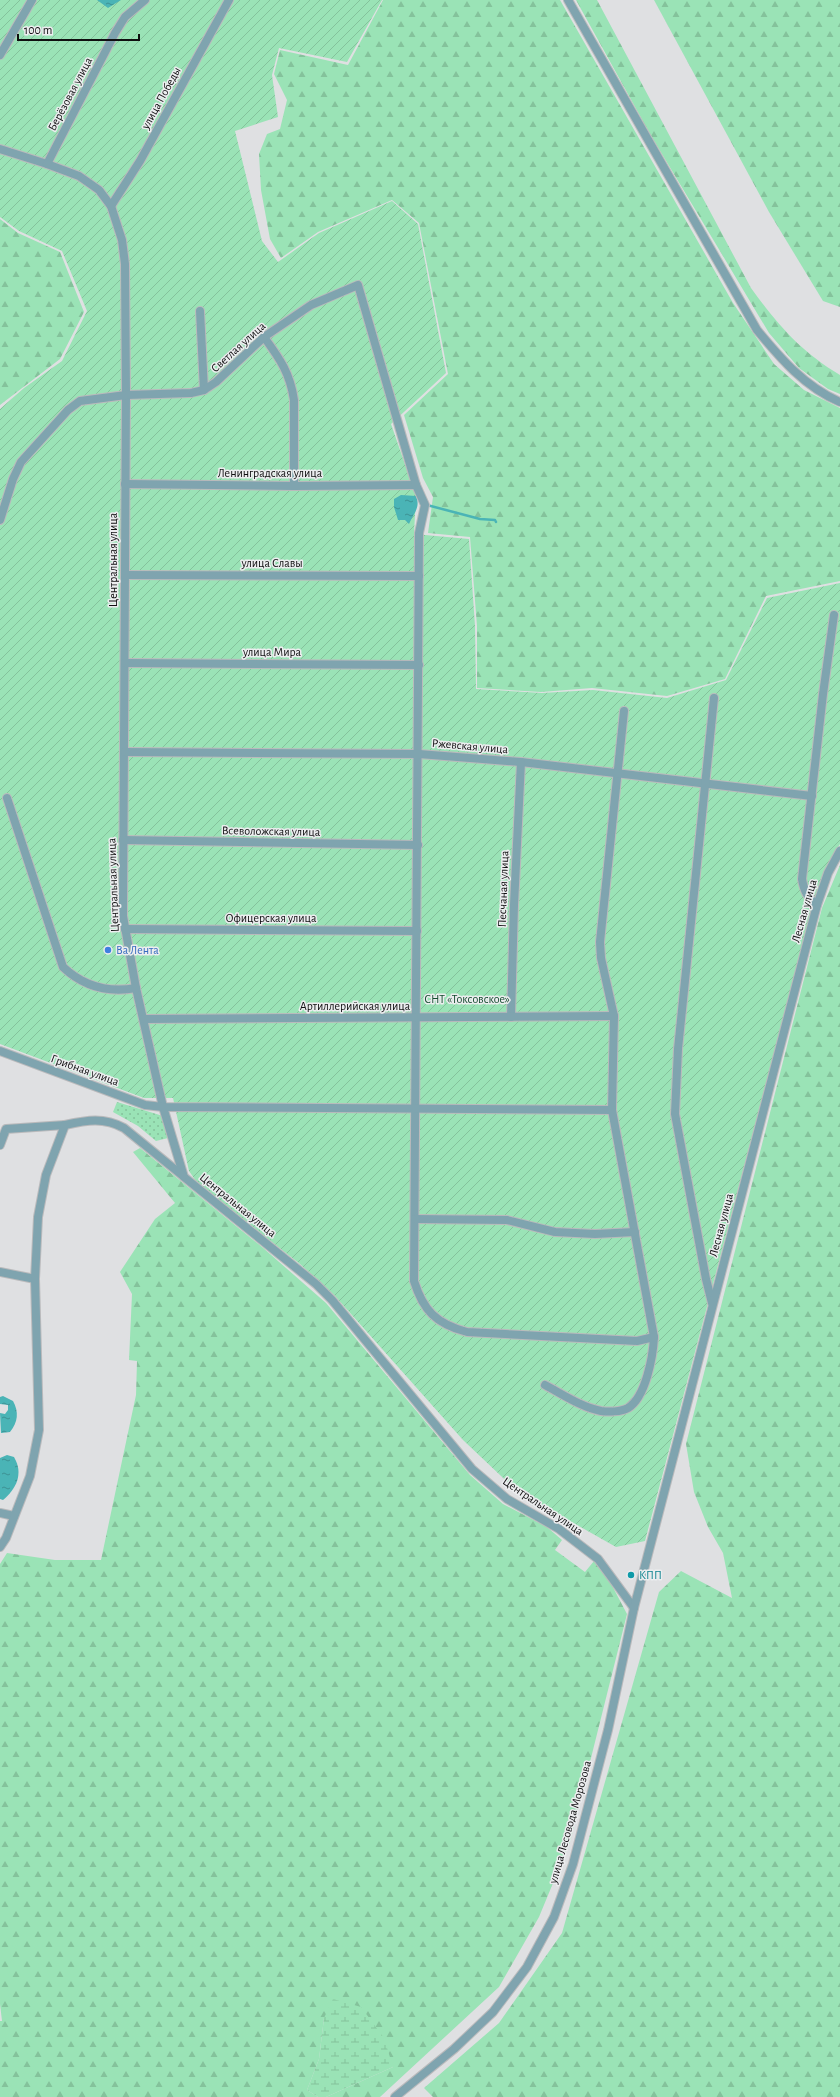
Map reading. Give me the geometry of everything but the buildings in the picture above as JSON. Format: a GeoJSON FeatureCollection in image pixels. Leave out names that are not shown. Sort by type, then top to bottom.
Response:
{"type":"FeatureCollection","features":[{"type":"Feature","properties":{"kind":"street"},"geometry":{"type":"LineString","coordinates":[[0,55],[32,0]]}},
{"type":"Feature","properties":{"kind":"street","name":"Берёзовая улица"},"geometry":{"type":"LineString","coordinates":[[47,164],[115,33],[125,17],[145,0]]}},
{"type":"Feature","properties":{"kind":"street","name":"улица Победы"},"geometry":{"type":"LineString","coordinates":[[111,206],[140,161],[229,0]]}},
{"type":"Feature","properties":{"kind":"street"},"geometry":{"type":"LineString","coordinates":[[568,0],[757,330],[780,358],[804,380],[827,396],[840,402]]}},
{"type":"Feature","properties":{"kind":"street","name":"Центральная улица"},"geometry":{"type":"LineString","coordinates":[[0,149],[79,176],[99,190],[111,206],[122,240],[125,264],[126,395],[125,752],[123,840],[125,929],[136,988],[163,1107],[184,1177],[316,1284],[332,1300],[472,1469],[507,1499],[559,1529],[598,1559],[634,1608]]}},
{"type":"Feature","properties":{"kind":"street","name":"Светлая улица"},"geometry":{"type":"LineString","coordinates":[[0,520],[13,479],[21,462],[68,410],[80,401],[126,395],[191,393],[204,390],[216,382],[264,337],[312,305],[358,286],[416,485]]}},
{"type":"Feature","properties":{"kind":"street"},"geometry":{"type":"LineString","coordinates":[[200,311],[204,390]]}},
{"type":"Feature","properties":{"kind":"street"},"geometry":{"type":"LineString","coordinates":[[264,337],[287,370],[292,386],[294,400],[294,486]]}},
{"type":"Feature","properties":{"kind":"street","name":"Ленинградская улица"},"geometry":{"type":"LineString","coordinates":[[125,484],[294,486],[416,485]]}},
{"type":"Feature","properties":{"kind":"street"},"geometry":{"type":"LineString","coordinates":[[416,485],[424,505],[419,533],[416,1219],[414,1281],[420,1299],[437,1319],[449,1328],[466,1332],[637,1341],[654,1337]]}},
{"type":"Feature","properties":{"kind":"street","name":"улица Славы"},"geometry":{"type":"LineString","coordinates":[[125,575],[419,576]]}},
{"type":"Feature","properties":{"kind":"street"},"geometry":{"type":"LineString","coordinates":[[817,905],[808,898],[804,890],[802,879],[823,694],[834,615]]}},
{"type":"Feature","properties":{"kind":"street","name":"улица Мира"},"geometry":{"type":"LineString","coordinates":[[125,663],[419,666]]}},
{"type":"Feature","properties":{"kind":"street"},"geometry":{"type":"LineString","coordinates":[[713,1304],[706,1279],[674,1114],[678,1049],[714,698]]}},
{"type":"Feature","properties":{"kind":"street"},"geometry":{"type":"LineString","coordinates":[[544,1385],[587,1406],[601,1411],[616,1411],[628,1408],[639,1396],[647,1376],[654,1349],[654,1337],[612,1110],[614,1016],[601,958],[600,942],[624,711]]}},
{"type":"Feature","properties":{"kind":"street","name":"Ржевская улица"},"geometry":{"type":"LineString","coordinates":[[125,752],[419,754],[521,762],[812,796]]}},
{"type":"Feature","properties":{"kind":"street","name":"Песчаная улица"},"geometry":{"type":"LineString","coordinates":[[511,1017],[514,905],[521,762]]}},
{"type":"Feature","properties":{"kind":"street"},"geometry":{"type":"LineString","coordinates":[[7,798],[63,967],[74,978],[88,984],[106,989],[123,990],[136,988]]}},
{"type":"Feature","properties":{"kind":"street","name":"Всеволожская улица"},"geometry":{"type":"LineString","coordinates":[[123,840],[418,845]]}},
{"type":"Feature","properties":{"kind":"street","name":"Лесная улица"},"geometry":{"type":"LineString","coordinates":[[634,1608],[817,905],[828,873],[840,851]]}},
{"type":"Feature","properties":{"kind":"street","name":"Офицерская улица"},"geometry":{"type":"LineString","coordinates":[[125,929],[417,931]]}},
{"type":"Feature","properties":{"kind":"street","name":"Артиллерийская улица"},"geometry":{"type":"LineString","coordinates":[[144,1019],[614,1016]]}},
{"type":"Feature","properties":{"kind":"street","name":"Грибная улица"},"geometry":{"type":"LineString","coordinates":[[0,1050],[145,1105],[163,1107],[612,1110]]}},
{"type":"Feature","properties":{"kind":"street"},"geometry":{"type":"LineString","coordinates":[[0,1145],[3,1128],[65,1125],[92,1119],[115,1122],[184,1177]]}},
{"type":"Feature","properties":{"kind":"street"},"geometry":{"type":"LineString","coordinates":[[0,1547],[30,1476],[39,1430],[35,1279],[38,1217],[46,1175],[65,1125]]}},
{"type":"Feature","properties":{"kind":"street"},"geometry":{"type":"LineString","coordinates":[[416,1219],[507,1220],[555,1232],[595,1234],[635,1232]]}},
{"type":"Feature","properties":{"kind":"street"},"geometry":{"type":"LineString","coordinates":[[0,1272],[35,1279]]}},
{"type":"Feature","properties":{"kind":"street"},"geometry":{"type":"LineString","coordinates":[[0,1513],[14,1516]]}},
{"type":"Feature","properties":{"kind":"street","name":"улица Лесовода Морозова"},"geometry":{"type":"LineString","coordinates":[[395,2097],[454,2049],[493,2012],[527,1966],[554,1917],[574,1864],[608,1730],[634,1608]]}},
{"type":"Feature","properties":{"kind":"green space","name":"СНТ «Токсовское»"},"geometry":{"type":"Polygon","coordinates":[[[0,0],[382,0],[347,62],[279,48],[272,75],[278,117],[235,131],[262,241],[278,262],[319,233],[392,201],[418,224],[446,373],[391,424],[416,496],[414,534],[469,539],[475,626],[476,689],[542,693],[593,690],[667,698],[726,680],[767,598],[840,583],[840,844],[830,862],[813,906],[645,1541],[616,1547],[517,1491],[463,1440],[335,1296],[300,1264],[198,1184],[189,1171],[173,1098],[144,1098],[0,1044],[0,409],[24,388],[62,361],[87,311],[62,251],[19,231],[0,217],[0,0]]]}},
{"type":"Feature","properties":{"kind":"green space"},"geometry":{"type":"Polygon","coordinates":[[[383,0],[560,0],[733,303],[774,364],[804,390],[840,408],[840,581],[766,596],[725,679],[667,696],[592,688],[541,692],[477,688],[477,626],[470,537],[428,533],[433,497],[423,478],[404,415],[448,374],[419,223],[392,200],[318,232],[281,258],[270,239],[261,190],[259,154],[267,134],[280,129],[287,100],[274,74],[280,50],[348,65],[383,0]]]}},
{"type":"Feature","properties":{"kind":"green space"},"geometry":{"type":"Polygon","coordinates":[[[576,0],[597,0],[751,288],[780,325],[801,347],[840,375],[840,394],[828,389],[799,368],[769,333],[650,134],[576,0]]]}},
{"type":"Feature","properties":{"kind":"green space"},"geometry":{"type":"Polygon","coordinates":[[[654,0],[840,0],[840,307],[823,301],[769,212],[654,0]]]}},
{"type":"Feature","properties":{"kind":"green space"},"geometry":{"type":"Polygon","coordinates":[[[0,219],[18,233],[60,252],[84,312],[60,359],[0,405],[0,219]]]}},
{"type":"Feature","properties":{"kind":"green space"},"geometry":{"type":"Polygon","coordinates":[[[840,865],[840,2097],[433,2097],[424,2088],[499,2023],[562,1933],[659,1592],[681,1571],[732,1598],[723,1553],[708,1527],[694,1492],[686,1444],[822,908],[840,865]]]}},
{"type":"Feature","properties":{"kind":"green space"},"geometry":{"type":"Polygon","coordinates":[[[117,1102],[163,1116],[168,1138],[156,1141],[138,1126],[113,1112],[117,1102]]]}},
{"type":"Feature","properties":{"kind":"green space"},"geometry":{"type":"Polygon","coordinates":[[[140,1148],[262,1247],[326,1303],[470,1475],[503,1504],[547,1527],[562,1540],[555,1550],[585,1572],[594,1561],[607,1576],[627,1614],[570,1842],[539,1917],[499,1987],[380,2097],[326,2097],[393,2067],[324,2018],[319,2059],[307,2090],[318,2097],[0,2097],[0,2021],[2,2021],[0,2004],[0,1564],[7,1553],[55,1560],[101,1560],[136,1395],[137,1361],[129,1360],[132,1294],[120,1272],[155,1219],[175,1203],[133,1152],[140,1148]]]}},
{"type":"Feature","properties":{"kind":"green space"},"geometry":{"type":"Polygon","coordinates":[[[333,1999],[361,2007],[384,2038],[393,2067],[326,2097],[318,2097],[307,2090],[319,2059],[324,2018],[333,1999]]]}},
{"type":"Feature","properties":{"kind":"water"},"geometry":{"type":"Polygon","coordinates":[[[97,0],[121,0],[108,8],[97,0]]]}},
{"type":"Feature","properties":{"kind":"water"},"geometry":{"type":"Polygon","coordinates":[[[401,495],[416,496],[418,504],[409,524],[405,520],[398,520],[394,507],[394,499],[401,495]]]}},
{"type":"Feature","properties":{"kind":"water"},"geometry":{"type":"Polygon","coordinates":[[[3,1396],[13,1401],[17,1417],[10,1432],[1,1433],[0,1413],[5,1414],[8,1410],[8,1405],[0,1404],[0,1397],[3,1396]]]}},
{"type":"Feature","properties":{"kind":"water"},"geometry":{"type":"Polygon","coordinates":[[[7,1455],[14,1457],[17,1463],[18,1475],[12,1491],[3,1500],[0,1499],[0,1458],[7,1455]]]}},
{"type":"Feature","properties":{"kind":"waterway"},"geometry":{"type":"LineString","coordinates":[[427,505],[480,519],[495,520],[496,522]]}},
{"type":"Feature","properties":{"kind":"place","name":"Ва Лента"},"geometry":{"type":"Point","coordinates":[108,950]}},
{"type":"Feature","properties":{"kind":"place","name":"КПП"},"geometry":{"type":"Point","coordinates":[631,1575]}}]}
